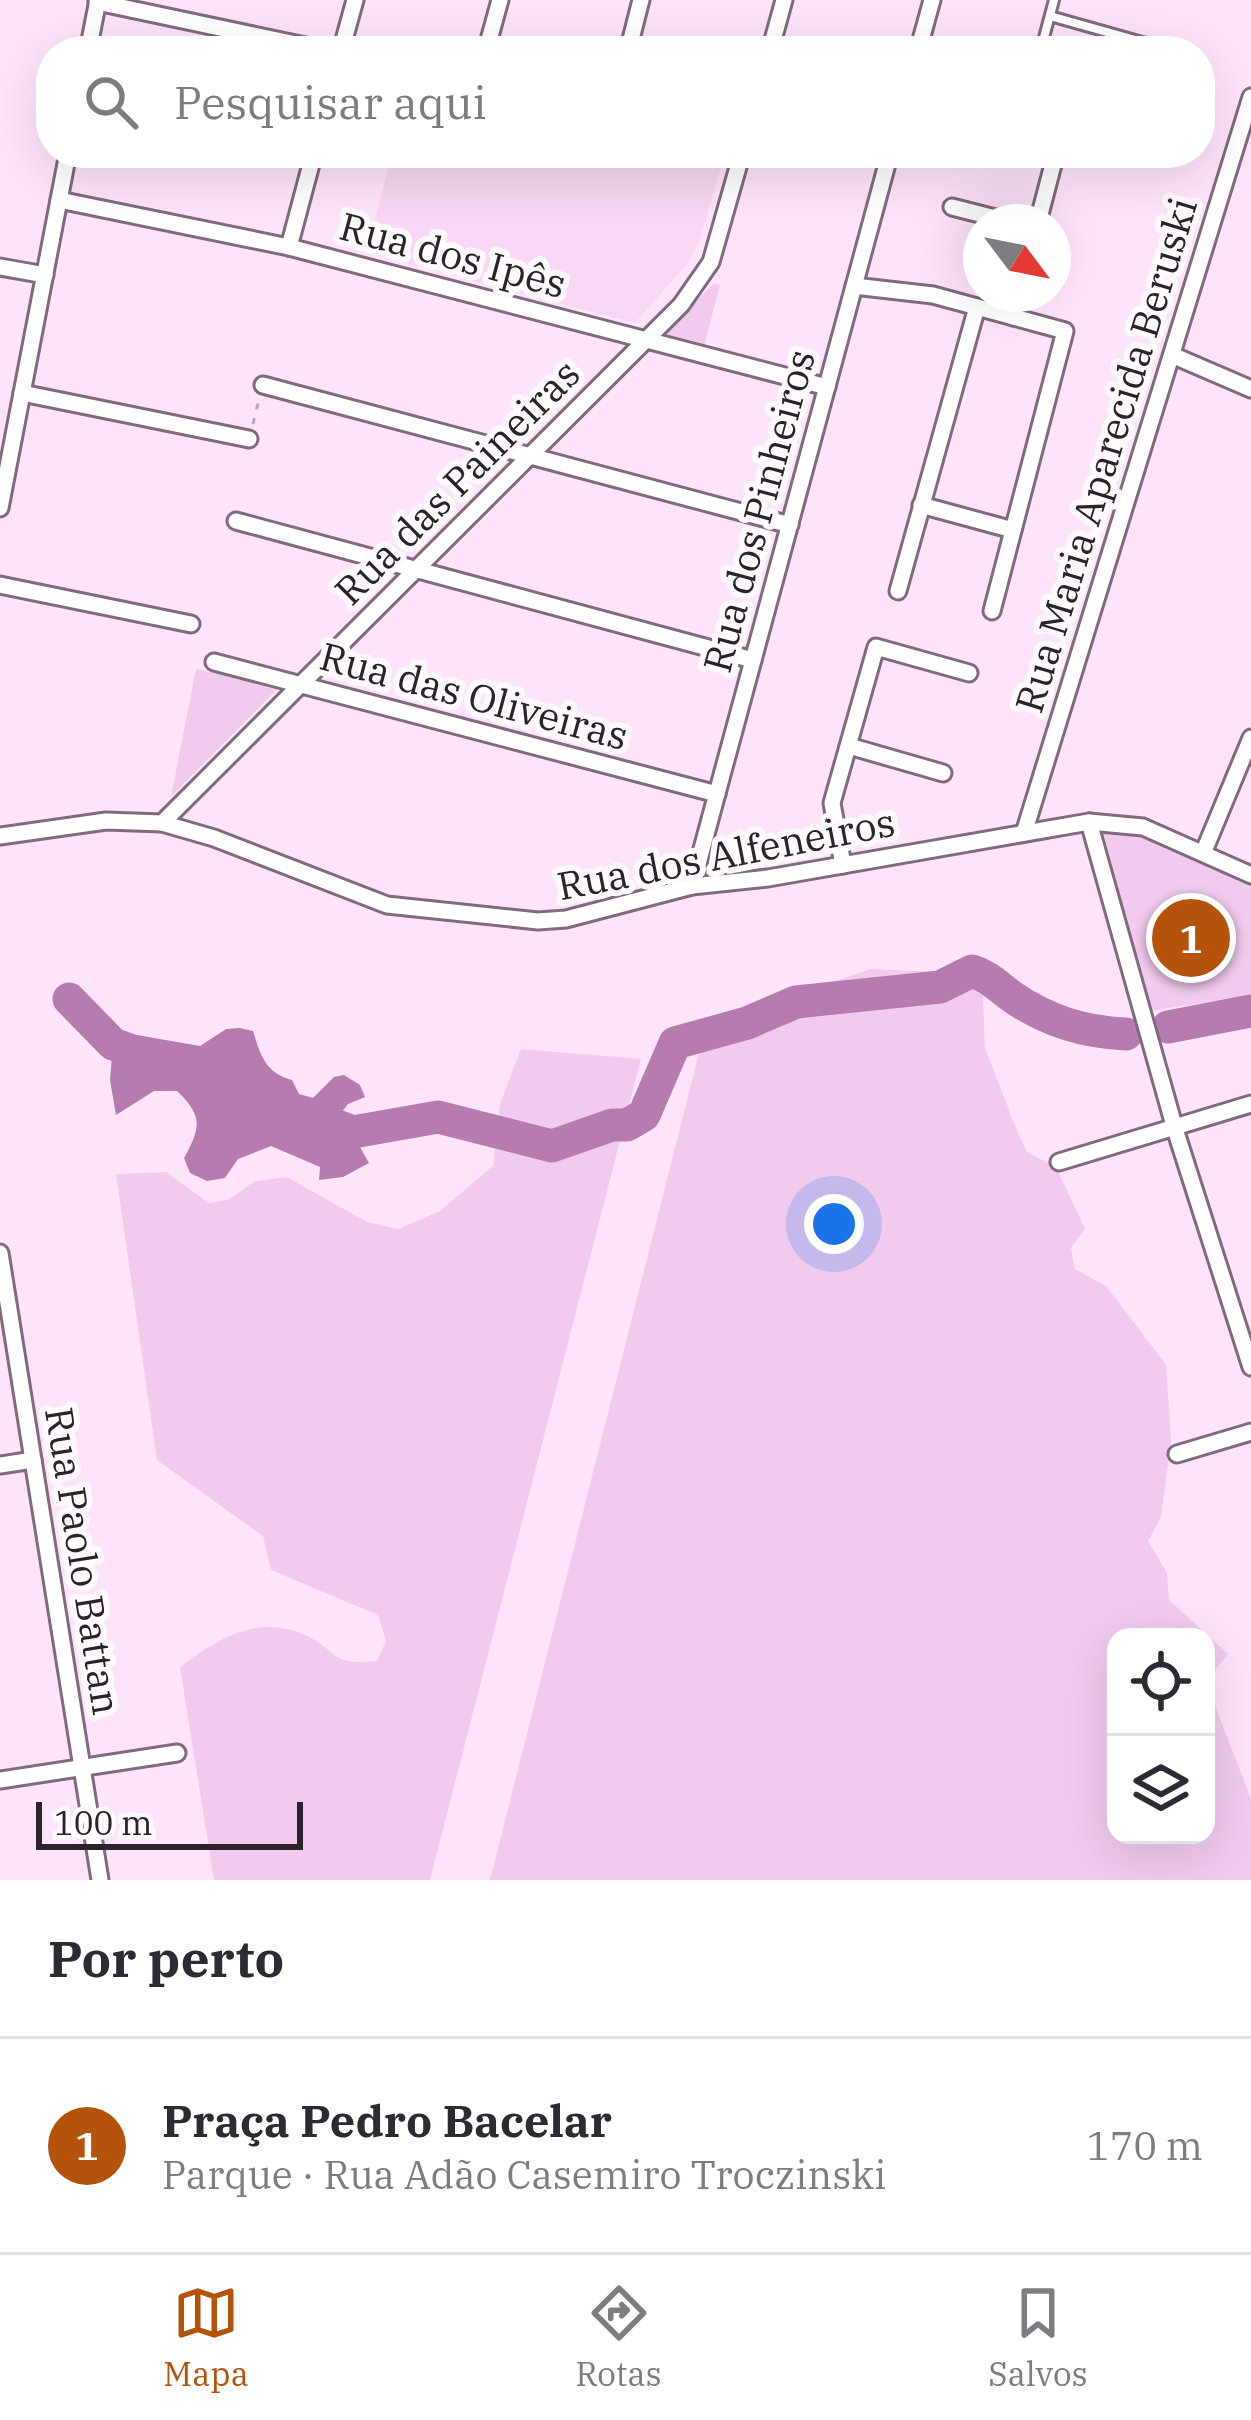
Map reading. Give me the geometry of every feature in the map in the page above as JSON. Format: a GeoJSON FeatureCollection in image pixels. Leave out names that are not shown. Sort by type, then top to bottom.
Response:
{"type":"FeatureCollection","features":[{"type":"Feature","properties":{"kind":"street"},"geometry":{"type":"LineString","coordinates":[[345,36],[355,0]]}},
{"type":"Feature","properties":{"kind":"street"},"geometry":{"type":"LineString","coordinates":[[490,36],[500,0]]}},
{"type":"Feature","properties":{"kind":"street"},"geometry":{"type":"LineString","coordinates":[[632,36],[641,0]]}},
{"type":"Feature","properties":{"kind":"street"},"geometry":{"type":"LineString","coordinates":[[774,36],[784,0]]}},
{"type":"Feature","properties":{"kind":"street"},"geometry":{"type":"LineString","coordinates":[[922,36],[932,0]]}},
{"type":"Feature","properties":{"kind":"street"},"geometry":{"type":"LineString","coordinates":[[91,36],[97,1],[259,36]]}},
{"type":"Feature","properties":{"kind":"street","name":"Rua Maria Aparecida Beruski"},"geometry":{"type":"LineString","coordinates":[[1024,833],[1251,97]]}},
{"type":"Feature","properties":{"kind":"street"},"geometry":{"type":"LineString","coordinates":[[0,508],[65,168]]}},
{"type":"Feature","properties":{"kind":"street"},"geometry":{"type":"LineString","coordinates":[[289,247],[310,168]]}},
{"type":"Feature","properties":{"kind":"street","name":"Rua das Paineiras"},"geometry":{"type":"LineString","coordinates":[[162,823],[681,305],[711,262],[738,168]]}},
{"type":"Feature","properties":{"kind":"street","name":"Rua dos Pinheiros"},"geometry":{"type":"LineString","coordinates":[[692,886],[886,168]]}},
{"type":"Feature","properties":{"kind":"street"},"geometry":{"type":"LineString","coordinates":[[1043,204],[1052,168]]}},
{"type":"Feature","properties":{"kind":"street","name":"Rua dos Ipês"},"geometry":{"type":"LineString","coordinates":[[59,200],[289,247],[827,387]]}},
{"type":"Feature","properties":{"kind":"street"},"geometry":{"type":"LineString","coordinates":[[952,207],[963,210]]}},
{"type":"Feature","properties":{"kind":"street"},"geometry":{"type":"LineString","coordinates":[[0,267],[44,275]]}},
{"type":"Feature","properties":{"kind":"street"},"geometry":{"type":"LineString","coordinates":[[854,286],[963,303]]}},
{"type":"Feature","properties":{"kind":"street"},"geometry":{"type":"LineString","coordinates":[[898,591],[976,312]]}},
{"type":"Feature","properties":{"kind":"street"},"geometry":{"type":"LineString","coordinates":[[992,610],[1065,331],[995,312]]}},
{"type":"Feature","properties":{"kind":"street"},"geometry":{"type":"LineString","coordinates":[[1013,317],[1014,312]]}},
{"type":"Feature","properties":{"kind":"street"},"geometry":{"type":"LineString","coordinates":[[1172,355],[1251,389]]}},
{"type":"Feature","properties":{"kind":"street"},"geometry":{"type":"LineString","coordinates":[[263,385],[790,525]]}},
{"type":"Feature","properties":{"kind":"street"},"geometry":{"type":"LineString","coordinates":[[22,393],[249,439]]}},
{"type":"Feature","properties":{"kind":"street"},"geometry":{"type":"LineString","coordinates":[[921,506],[1013,530]]}},
{"type":"Feature","properties":{"kind":"street"},"geometry":{"type":"LineString","coordinates":[[236,521],[753,660]]}},
{"type":"Feature","properties":{"kind":"street"},"geometry":{"type":"LineString","coordinates":[[0,586],[191,624]]}},
{"type":"Feature","properties":{"kind":"street"},"geometry":{"type":"LineString","coordinates":[[843,865],[832,803],[876,647],[969,673]]}},
{"type":"Feature","properties":{"kind":"street","name":"Rua das Oliveiras"},"geometry":{"type":"LineString","coordinates":[[214,662],[717,794]]}},
{"type":"Feature","properties":{"kind":"street"},"geometry":{"type":"LineString","coordinates":[[1204,851],[1251,738]]}},
{"type":"Feature","properties":{"kind":"street"},"geometry":{"type":"LineString","coordinates":[[849,746],[944,773]]}},
{"type":"Feature","properties":{"kind":"street","name":"Rua dos Alfeneiros"},"geometry":{"type":"LineString","coordinates":[[0,836],[106,821],[162,823],[214,838],[369,899],[405,908],[552,921],[692,886],[1089,822],[1143,827],[1251,875]]}},
{"type":"Feature","properties":{"kind":"street"},"geometry":{"type":"LineString","coordinates":[[1089,822],[1175,1130],[1251,1367]]}},
{"type":"Feature","properties":{"kind":"street"},"geometry":{"type":"LineString","coordinates":[[1059,1162],[1251,1104]]}},
{"type":"Feature","properties":{"kind":"street","name":"Rua Paolo Battan"},"geometry":{"type":"LineString","coordinates":[[0,1253],[100,1880]]}},
{"type":"Feature","properties":{"kind":"street"},"geometry":{"type":"LineString","coordinates":[[1177,1454],[1251,1432]]}},
{"type":"Feature","properties":{"kind":"street"},"geometry":{"type":"LineString","coordinates":[[0,1465],[33,1460]]}},
{"type":"Feature","properties":{"kind":"street"},"geometry":{"type":"LineString","coordinates":[[0,1780],[177,1753]]}},
{"type":"Feature","properties":{"kind":"lane"},"geometry":{"type":"LineString","coordinates":[[1044,36],[1054,0]]}},
{"type":"Feature","properties":{"kind":"lane"},"geometry":{"type":"LineString","coordinates":[[1050,16],[1121,36]]}},
{"type":"Feature","properties":{"kind":"path"},"geometry":{"type":"LineString","coordinates":[[249,439],[263,385]]}},
{"type":"Feature","properties":{"kind":"shaded area"},"geometry":{"type":"Polygon","coordinates":[[[388,168],[721,168],[700,239],[686,265],[635,323],[367,253],[388,168]]]}},
{"type":"Feature","properties":{"kind":"shaded area"},"geometry":{"type":"Polygon","coordinates":[[[714,283],[720,285],[704,346],[665,335],[714,283]]]}},
{"type":"Feature","properties":{"kind":"shaded area"},"geometry":{"type":"Polygon","coordinates":[[[196,669],[277,689],[171,797],[196,669]]]}},
{"type":"Feature","properties":{"kind":"shaded area"},"geometry":{"type":"Polygon","coordinates":[[[1103,831],[1142,834],[1251,882],[1251,995],[1151,1011],[1103,831]]]}},
{"type":"Feature","properties":{"kind":"shaded area"},"geometry":{"type":"Polygon","coordinates":[[[870,969],[982,974],[985,1048],[1015,1126],[1027,1152],[1056,1167],[1085,1229],[1071,1248],[1075,1269],[1107,1287],[1166,1365],[1171,1440],[1161,1517],[1148,1541],[1167,1573],[1169,1600],[1200,1628],[1107,1628],[1107,1844],[1215,1844],[1215,1705],[1251,1799],[1251,1880],[490,1880],[702,1041],[755,1010],[870,969]]]}},
{"type":"Feature","properties":{"kind":"shaded area"},"geometry":{"type":"Polygon","coordinates":[[[226,1029],[253,1031],[265,1062],[292,1080],[299,1094],[313,1098],[334,1077],[344,1075],[360,1085],[365,1097],[348,1104],[341,1113],[369,1163],[343,1177],[319,1180],[320,1167],[271,1146],[238,1159],[225,1178],[207,1181],[190,1173],[184,1158],[197,1122],[177,1091],[154,1091],[116,1115],[110,1080],[113,1044],[137,1035],[200,1046],[226,1029]]]}},
{"type":"Feature","properties":{"kind":"shaded area"},"geometry":{"type":"Polygon","coordinates":[[[521,1049],[641,1059],[430,1880],[214,1880],[180,1667],[236,1633],[267,1627],[301,1633],[349,1661],[377,1661],[386,1641],[378,1615],[271,1570],[263,1536],[157,1460],[116,1174],[166,1172],[209,1203],[228,1200],[255,1181],[287,1177],[367,1222],[398,1229],[440,1211],[493,1166],[500,1104],[521,1049]]]}},
{"type":"Feature","properties":{"kind":"shaded area"},"geometry":{"type":"Polygon","coordinates":[[[1215,1642],[1228,1654],[1215,1670],[1215,1642]]]}},
{"type":"Feature","properties":{"kind":"waterway"},"geometry":{"type":"LineString","coordinates":[[313,1117],[353,1132],[438,1117],[552,1146],[612,1125],[627,1125],[644,1115],[675,1043],[747,1023],[796,1002],[940,987],[972,971],[1052,1018],[1080,1028],[1126,1034]]}},
{"type":"Feature","properties":{"kind":"waterway"},"geometry":{"type":"LineString","coordinates":[[69,999],[113,1044],[152,1058]]}},
{"type":"Feature","properties":{"kind":"waterway"},"geometry":{"type":"LineString","coordinates":[[1168,1027],[1251,1011]]}},
{"type":"Feature","properties":{"kind":"place","name":"Praça Pedro Bacelar"},"geometry":{"type":"Point","coordinates":[1191,938]}}]}
